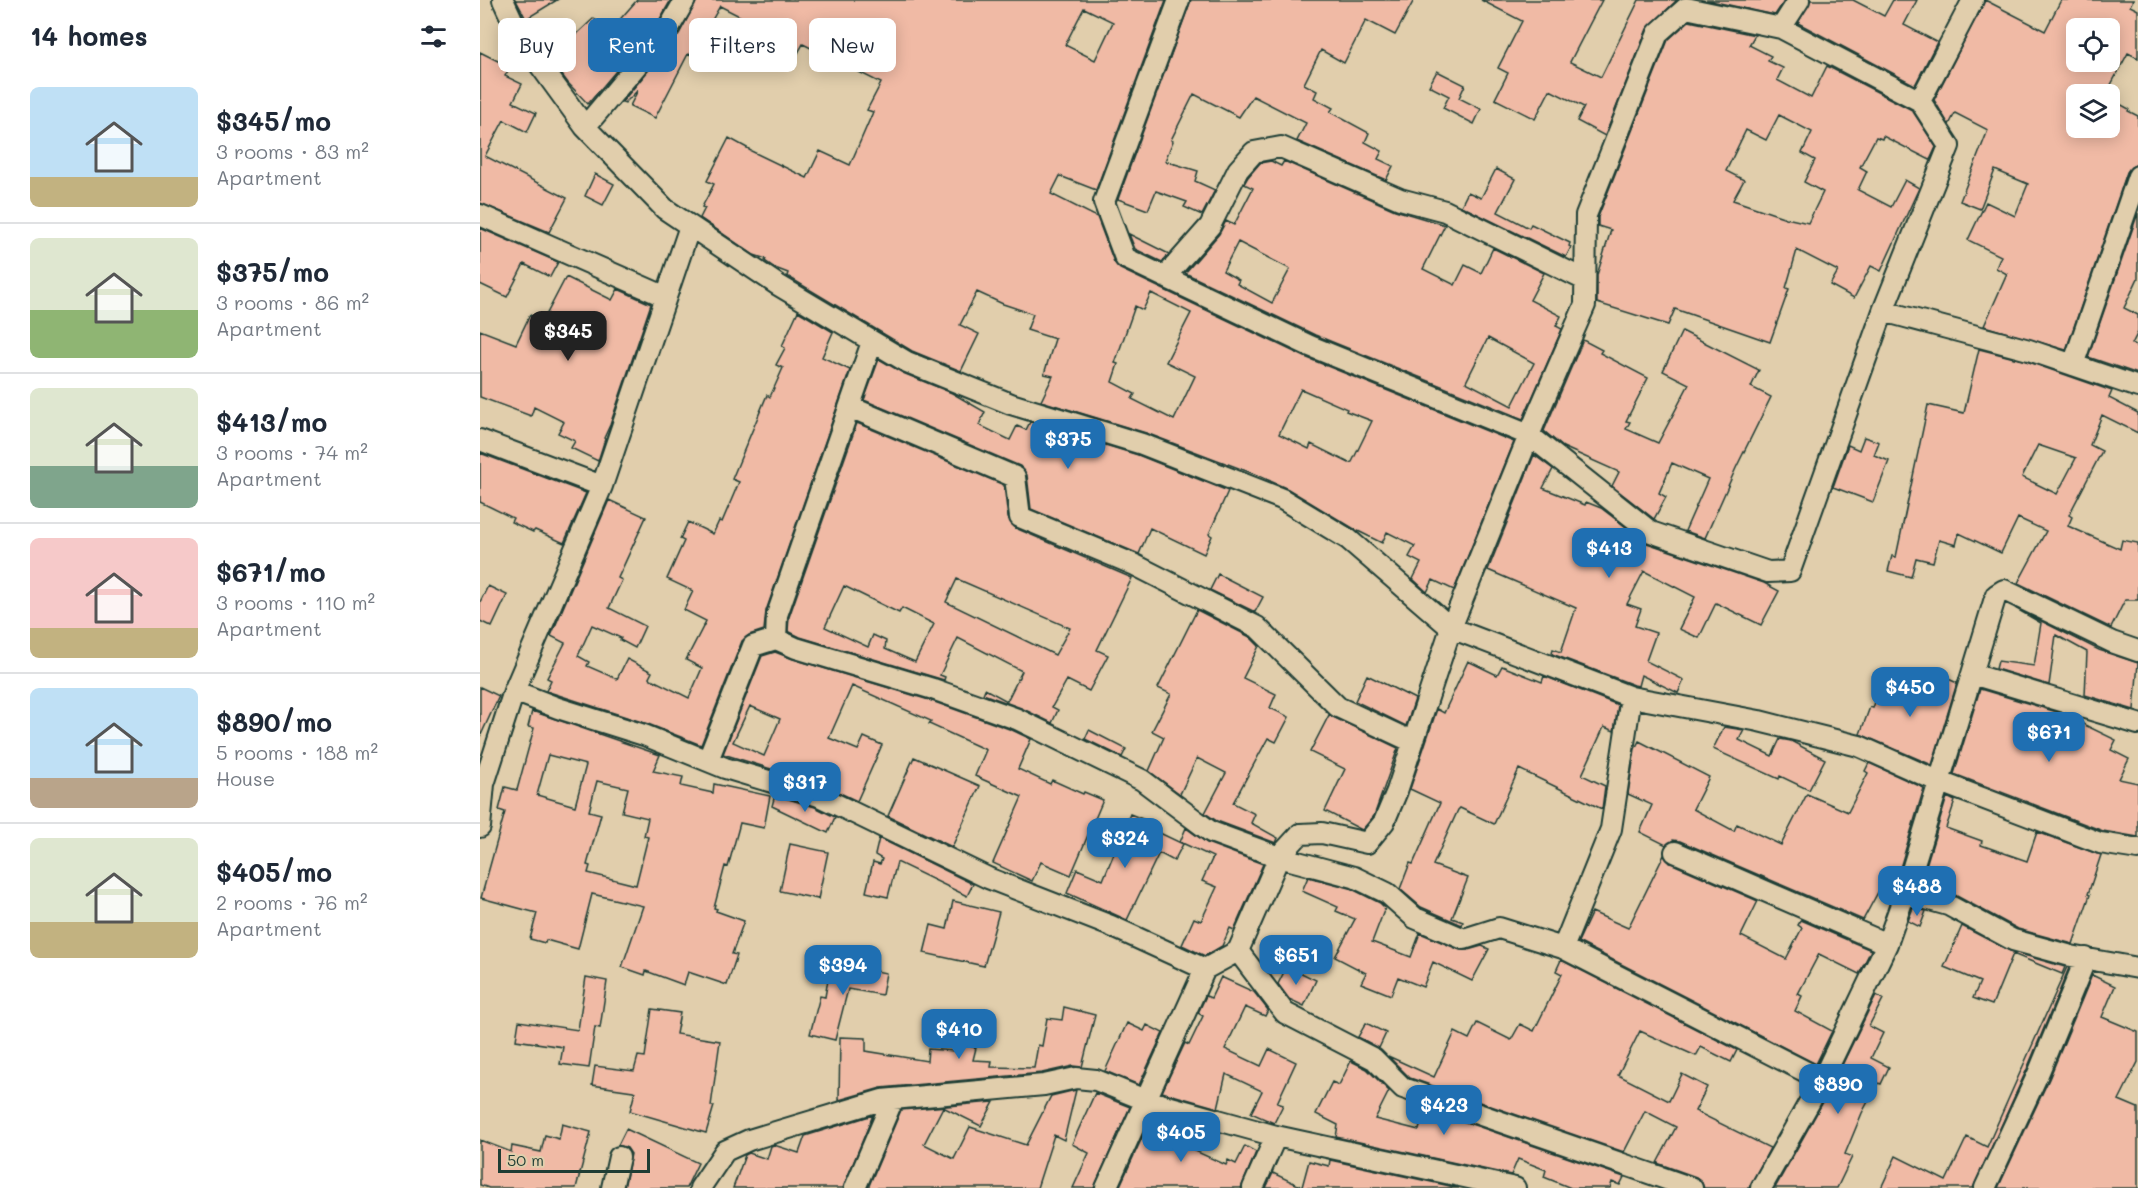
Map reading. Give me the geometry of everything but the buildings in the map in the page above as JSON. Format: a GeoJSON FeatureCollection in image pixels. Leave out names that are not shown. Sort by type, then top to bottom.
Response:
{"type":"FeatureCollection","features":[{"type":"Feature","properties":{"kind":"street"},"geometry":{"type":"LineString","coordinates":[[503,0],[521,39],[585,127],[665,209],[778,285],[907,362],[1011,404],[1142,444],[1281,500],[1347,539],[1451,628],[1631,697],[1759,721],[1859,746],[1940,782],[2100,843],[2138,849]]}},
{"type":"Feature","properties":{"kind":"street"},"geometry":{"type":"LineString","coordinates":[[585,127],[670,26],[686,0]]}},
{"type":"Feature","properties":{"kind":"street"},"geometry":{"type":"LineString","coordinates":[[1106,1188],[1205,969],[1238,951],[1279,857],[1300,834],[1322,833],[1366,843],[1384,822],[1397,791],[1451,628],[1529,435],[1585,305],[1586,215],[1658,33],[1678,4],[1781,28],[1920,101],[1949,146],[1883,311],[1790,571],[1768,573],[1651,532],[1529,435],[1310,346],[1125,258],[1104,202],[1179,0]]}},
{"type":"Feature","properties":{"kind":"street"},"geometry":{"type":"LineString","coordinates":[[1781,28],[1799,0]]}},
{"type":"Feature","properties":{"kind":"street"},"geometry":{"type":"LineString","coordinates":[[1920,101],[1973,0]]}},
{"type":"Feature","properties":{"kind":"street"},"geometry":{"type":"LineString","coordinates":[[1165,277],[1210,226],[1238,170],[1254,152],[1281,147],[1400,199],[1444,212],[1585,280]]}},
{"type":"Feature","properties":{"kind":"street"},"geometry":{"type":"LineString","coordinates":[[2073,365],[2138,176]]}},
{"type":"Feature","properties":{"kind":"street"},"geometry":{"type":"LineString","coordinates":[[480,215],[666,297]]}},
{"type":"Feature","properties":{"kind":"street"},"geometry":{"type":"LineString","coordinates":[[480,827],[482,783],[514,692],[602,486],[690,226]]}},
{"type":"Feature","properties":{"kind":"street"},"geometry":{"type":"LineString","coordinates":[[1883,311],[2029,350],[2138,387]]}},
{"type":"Feature","properties":{"kind":"street"},"geometry":{"type":"LineString","coordinates":[[776,639],[777,615],[872,342]]}},
{"type":"Feature","properties":{"kind":"street"},"geometry":{"type":"LineString","coordinates":[[850,407],[1015,477],[1020,517],[1136,566],[1257,627],[1338,707],[1413,742]]}},
{"type":"Feature","properties":{"kind":"street"},"geometry":{"type":"LineString","coordinates":[[480,440],[602,486]]}},
{"type":"Feature","properties":{"kind":"street"},"geometry":{"type":"LineString","coordinates":[[1761,1188],[1822,1080],[1887,944],[1940,782],[1996,595],[2004,590],[2112,642],[2138,651]]}},
{"type":"Feature","properties":{"kind":"street"},"geometry":{"type":"LineString","coordinates":[[708,760],[753,646],[776,639],[796,648],[933,689],[1017,719],[1142,780],[1211,832],[1279,857],[1353,877],[1387,893],[1415,918],[1464,939],[1499,928],[1563,948],[1822,1080]]}},
{"type":"Feature","properties":{"kind":"street"},"geometry":{"type":"LineString","coordinates":[[1972,674],[2138,724]]}},
{"type":"Feature","properties":{"kind":"street"},"geometry":{"type":"LineString","coordinates":[[514,692],[644,735],[725,768],[819,796],[988,878],[1112,926],[1205,969]]}},
{"type":"Feature","properties":{"kind":"street"},"geometry":{"type":"LineString","coordinates":[[1563,948],[1611,829],[1631,697]]}},
{"type":"Feature","properties":{"kind":"street"},"geometry":{"type":"LineString","coordinates":[[1675,852],[1887,944]]}},
{"type":"Feature","properties":{"kind":"street"},"geometry":{"type":"LineString","coordinates":[[1905,893],[1948,905],[2013,940],[2138,968]]}},
{"type":"Feature","properties":{"kind":"street"},"geometry":{"type":"LineString","coordinates":[[1238,951],[1286,1013],[1374,1059],[1403,1088],[1692,1188]]}},
{"type":"Feature","properties":{"kind":"street"},"geometry":{"type":"LineString","coordinates":[[1985,1188],[2038,1074],[2086,958]]}},
{"type":"Feature","properties":{"kind":"street"},"geometry":{"type":"LineString","coordinates":[[700,1188],[725,1151],[749,1140],[882,1100],[1044,1085],[1076,1078],[1096,1080],[1145,1100],[1276,1136],[1454,1181],[1515,1188]]}},
{"type":"Feature","properties":{"kind":"street"},"geometry":{"type":"LineString","coordinates":[[855,1188],[893,1100]]}},
{"type":"Feature","properties":{"kind":"street"},"geometry":{"type":"LineString","coordinates":[[1252,1188],[1276,1136]]}},
{"type":"Feature","properties":{"kind":"street"},"geometry":{"type":"LineString","coordinates":[[612,1188],[619,1157]]}}]}
